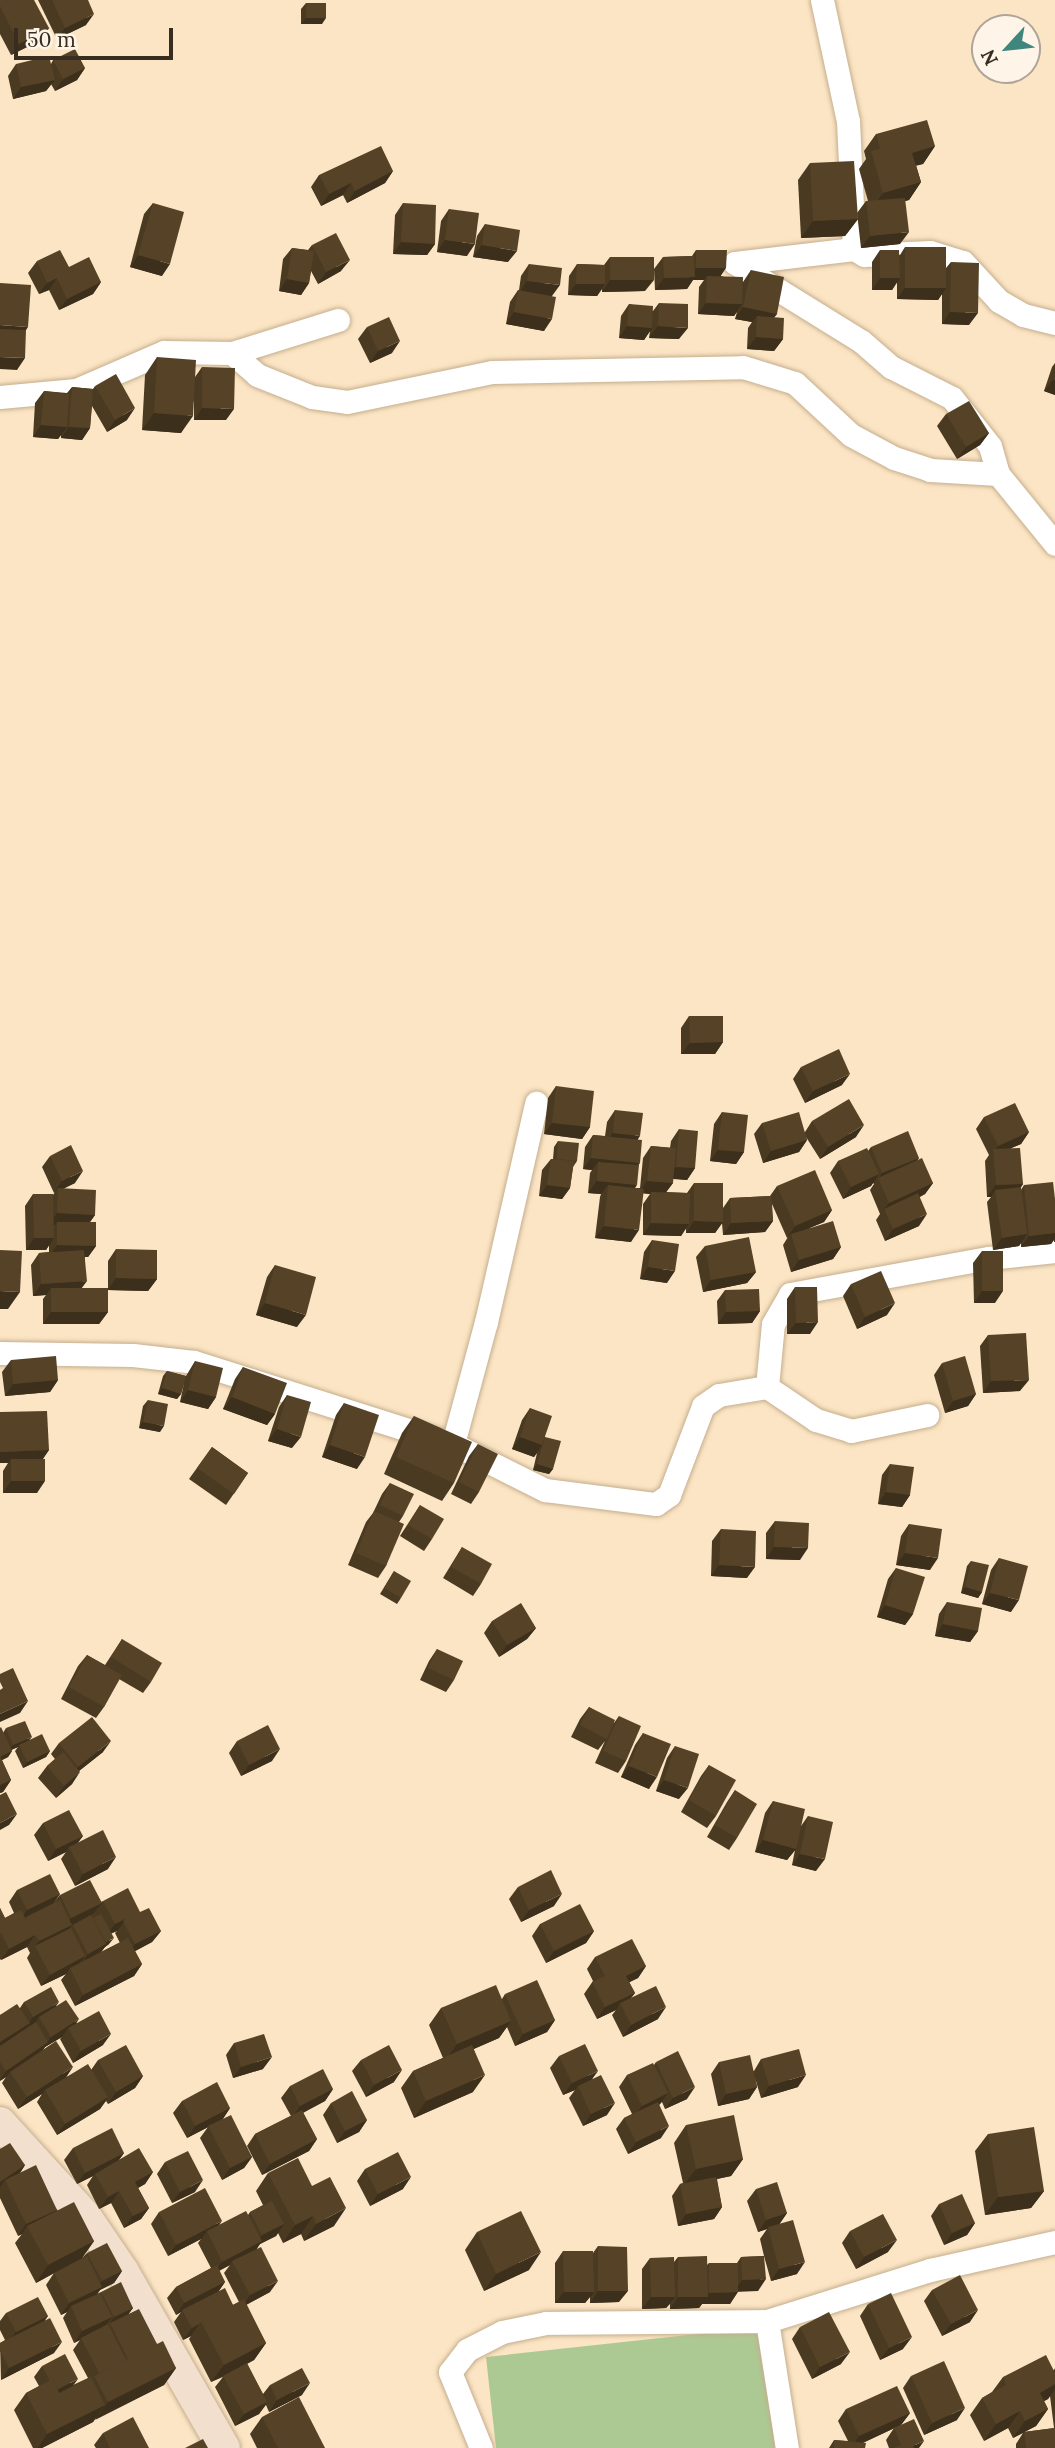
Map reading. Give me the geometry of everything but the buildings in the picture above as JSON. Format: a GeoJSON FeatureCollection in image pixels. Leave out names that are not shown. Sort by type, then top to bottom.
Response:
{"type":"FeatureCollection","features":[{"type":"Feature","properties":{"kind":"main road"},"geometry":{"type":"LineString","coordinates":[[0,2123],[85,2216],[123,2272],[224,2448]]}},
{"type":"Feature","properties":{"kind":"street"},"geometry":{"type":"LineString","coordinates":[[822,0],[848,121],[854,249]]}},
{"type":"Feature","properties":{"kind":"street"},"geometry":{"type":"LineString","coordinates":[[1055,323],[1023,315],[999,301],[963,262],[930,252],[864,255],[854,249],[735,262],[850,334],[891,366],[952,398],[990,446],[998,474],[1055,544]]}},
{"type":"Feature","properties":{"kind":"street"},"geometry":{"type":"LineString","coordinates":[[0,397],[76,390],[164,352],[232,353],[338,320]]}},
{"type":"Feature","properties":{"kind":"street"},"geometry":{"type":"LineString","coordinates":[[232,353],[257,375],[312,397],[347,402],[492,372],[743,367],[795,383],[851,435],[894,458],[930,470],[998,474]]}},
{"type":"Feature","properties":{"kind":"street"},"geometry":{"type":"LineString","coordinates":[[453,1444],[486,1322],[536,1102]]}},
{"type":"Feature","properties":{"kind":"street"},"geometry":{"type":"LineString","coordinates":[[766,1387],[773,1324],[790,1294],[989,1258],[1055,1251]]}},
{"type":"Feature","properties":{"kind":"street"},"geometry":{"type":"LineString","coordinates":[[0,1353],[133,1355],[194,1362],[453,1444],[545,1490],[656,1504],[669,1495],[703,1406],[719,1395],[766,1387],[816,1420],[851,1431],[927,1415]]}},
{"type":"Feature","properties":{"kind":"street"},"geometry":{"type":"LineString","coordinates":[[481,2448],[450,2372],[467,2350],[502,2332],[546,2323],[767,2321],[930,2270],[1055,2242]]}},
{"type":"Feature","properties":{"kind":"street"},"geometry":{"type":"LineString","coordinates":[[767,2321],[787,2448]]}},
{"type":"Feature","properties":{"kind":"green space"},"geometry":{"type":"Polygon","coordinates":[[[762,2327],[775,2448],[496,2448],[486,2357],[762,2327]]]}}]}
